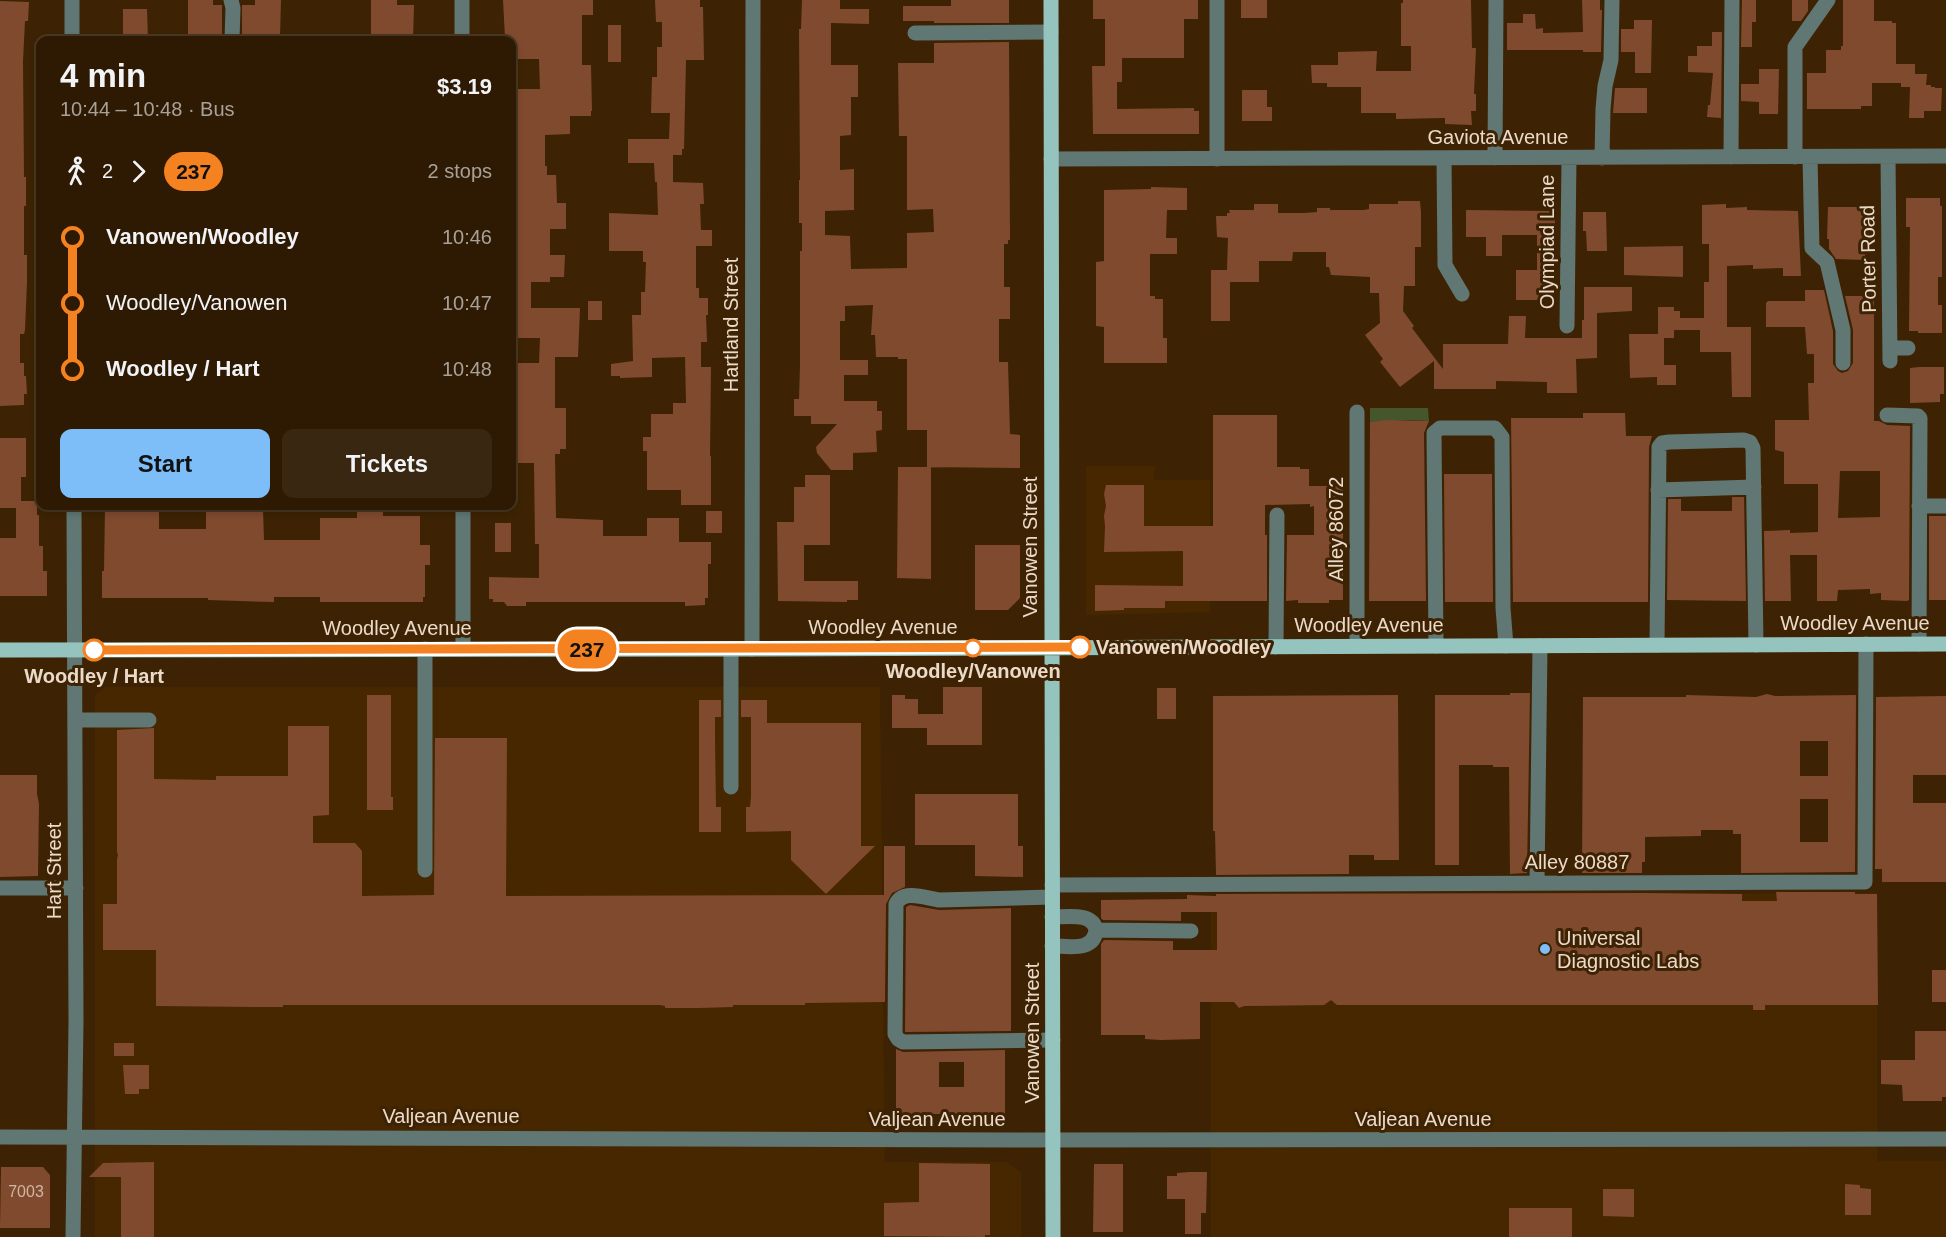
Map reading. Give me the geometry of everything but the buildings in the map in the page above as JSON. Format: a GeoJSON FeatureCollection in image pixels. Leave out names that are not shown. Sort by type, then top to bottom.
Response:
{"type":"FeatureCollection","features":[{"type":"Feature","properties":{"kind":"main road","name":"Vanowen Street"},"geometry":{"type":"LineString","coordinates":[[1051,0],[1053,1237]]}},
{"type":"Feature","properties":{"kind":"main road","name":"Woodley Avenue"},"geometry":{"type":"LineString","coordinates":[[0,650],[1946,644]]}},
{"type":"Feature","properties":{"kind":"street"},"geometry":{"type":"LineString","coordinates":[[72,0],[72,36]]}},
{"type":"Feature","properties":{"kind":"street"},"geometry":{"type":"LineString","coordinates":[[231,0],[232,36]]}},
{"type":"Feature","properties":{"kind":"street"},"geometry":{"type":"LineString","coordinates":[[462,0],[462,36]]}},
{"type":"Feature","properties":{"kind":"street","name":"Hartland Street"},"geometry":{"type":"LineString","coordinates":[[752,649],[753,0]]}},
{"type":"Feature","properties":{"kind":"street"},"geometry":{"type":"LineString","coordinates":[[1217,0],[1217,159]]}},
{"type":"Feature","properties":{"kind":"street"},"geometry":{"type":"LineString","coordinates":[[1495,158],[1496,0]]}},
{"type":"Feature","properties":{"kind":"street"},"geometry":{"type":"LineString","coordinates":[[1602,158],[1605,86],[1611,60],[1612,0]]}},
{"type":"Feature","properties":{"kind":"street"},"geometry":{"type":"LineString","coordinates":[[1731,157],[1732,0]]}},
{"type":"Feature","properties":{"kind":"street"},"geometry":{"type":"LineString","coordinates":[[1828,0],[1795,47],[1802,157],[1812,248],[1827,262],[1843,330],[1844,363]]}},
{"type":"Feature","properties":{"kind":"street"},"geometry":{"type":"LineString","coordinates":[[915,33],[1051,32]]}},
{"type":"Feature","properties":{"kind":"street","name":"Gaviota Avenue"},"geometry":{"type":"LineString","coordinates":[[1051,159],[1946,156]]}},
{"type":"Feature","properties":{"kind":"street","name":"Porter Road"},"geometry":{"type":"LineString","coordinates":[[1888,157],[1890,355],[1908,348]]}},
{"type":"Feature","properties":{"kind":"street"},"geometry":{"type":"LineString","coordinates":[[1444,158],[1445,265],[1462,294]]}},
{"type":"Feature","properties":{"kind":"street","name":"Olympiad Lane"},"geometry":{"type":"LineString","coordinates":[[1568,327],[1569,158]]}},
{"type":"Feature","properties":{"kind":"street","name":"Alley 86072"},"geometry":{"type":"LineString","coordinates":[[1357,412],[1357,646]]}},
{"type":"Feature","properties":{"kind":"street"},"geometry":{"type":"LineString","coordinates":[[1887,415],[1918,416],[1920,418],[1919,644]]}},
{"type":"Feature","properties":{"kind":"street"},"geometry":{"type":"LineString","coordinates":[[1436,646],[1434,433],[1440,428],[1495,428],[1502,437],[1503,608],[1506,646]]}},
{"type":"Feature","properties":{"kind":"street"},"geometry":{"type":"LineString","coordinates":[[1657,645],[1658,449],[1662,443],[1669,442],[1747,440],[1753,448],[1756,645]]}},
{"type":"Feature","properties":{"kind":"street"},"geometry":{"type":"LineString","coordinates":[[1658,490],[1754,487]]}},
{"type":"Feature","properties":{"kind":"street"},"geometry":{"type":"LineString","coordinates":[[1919,506],[1946,506]]}},
{"type":"Feature","properties":{"kind":"street","name":"Hart Street"},"geometry":{"type":"LineString","coordinates":[[73,1237],[76,1022],[74,510]]}},
{"type":"Feature","properties":{"kind":"street"},"geometry":{"type":"LineString","coordinates":[[463,510],[464,649]]}},
{"type":"Feature","properties":{"kind":"street"},"geometry":{"type":"LineString","coordinates":[[1276,647],[1277,515]]}},
{"type":"Feature","properties":{"kind":"street","name":"Alley 80887"},"geometry":{"type":"LineString","coordinates":[[1053,1040],[903,1042],[898,1040],[895,1034],[896,904],[898,899],[903,896],[929,897],[939,900],[1052,891],[1538,883],[1864,882],[1866,644]]}},
{"type":"Feature","properties":{"kind":"street"},"geometry":{"type":"LineString","coordinates":[[1538,883],[1540,646]]}},
{"type":"Feature","properties":{"kind":"street"},"geometry":{"type":"LineString","coordinates":[[425,649],[425,870]]}},
{"type":"Feature","properties":{"kind":"street"},"geometry":{"type":"LineString","coordinates":[[731,649],[731,787]]}},
{"type":"Feature","properties":{"kind":"street"},"geometry":{"type":"LineString","coordinates":[[75,720],[149,720]]}},
{"type":"Feature","properties":{"kind":"street"},"geometry":{"type":"LineString","coordinates":[[0,888],[76,888]]}},
{"type":"Feature","properties":{"kind":"street"},"geometry":{"type":"LineString","coordinates":[[1053,917],[1083,917],[1090,920],[1096,930],[1091,944],[1053,946]]}},
{"type":"Feature","properties":{"kind":"street"},"geometry":{"type":"LineString","coordinates":[[1096,930],[1191,931]]}},
{"type":"Feature","properties":{"kind":"street","name":"Valjean Avenue"},"geometry":{"type":"LineString","coordinates":[[0,1137],[1053,1140],[1946,1139]]}},
{"type":"Feature","properties":{"kind":"shaded area"},"geometry":{"type":"Polygon","coordinates":[[[1086,466],[1155,466],[1154,480],[1210,480],[1210,612],[1086,615],[1086,466]]]}},
{"type":"Feature","properties":{"kind":"shaded area"},"geometry":{"type":"Polygon","coordinates":[[[105,687],[880,687],[885,1162],[1006,1162],[1021,1172],[1021,1237],[95,1237],[95,695],[105,687]]]}},
{"type":"Feature","properties":{"kind":"shaded area"},"geometry":{"type":"Polygon","coordinates":[[[1877,893],[1877,1161],[1946,1161],[1946,1237],[1211,1237],[1211,896],[1877,893]]]}},
{"type":"Feature","properties":{"kind":"green space"},"geometry":{"type":"Polygon","coordinates":[[[1370,408],[1428,408],[1429,421],[1370,422],[1370,408]]]}},
{"type":"Feature","properties":{"kind":"bus line","name":"237"},"geometry":{"type":"LineString","coordinates":[[94,650],[1080,647]]}},
{"type":"Feature","properties":{"kind":"place","name":"Vanowen/Woodley"},"geometry":{"type":"Point","coordinates":[1080,647]}},
{"type":"Feature","properties":{"kind":"place","name":"Woodley/Vanowen"},"geometry":{"type":"Point","coordinates":[973,648]}},
{"type":"Feature","properties":{"kind":"place","name":"Woodley / Hart"},"geometry":{"type":"Point","coordinates":[94,650]}},
{"type":"Feature","properties":{"kind":"place","name":"Universal Diagnostic Labs"},"geometry":{"type":"Point","coordinates":[1545,949]}}]}
